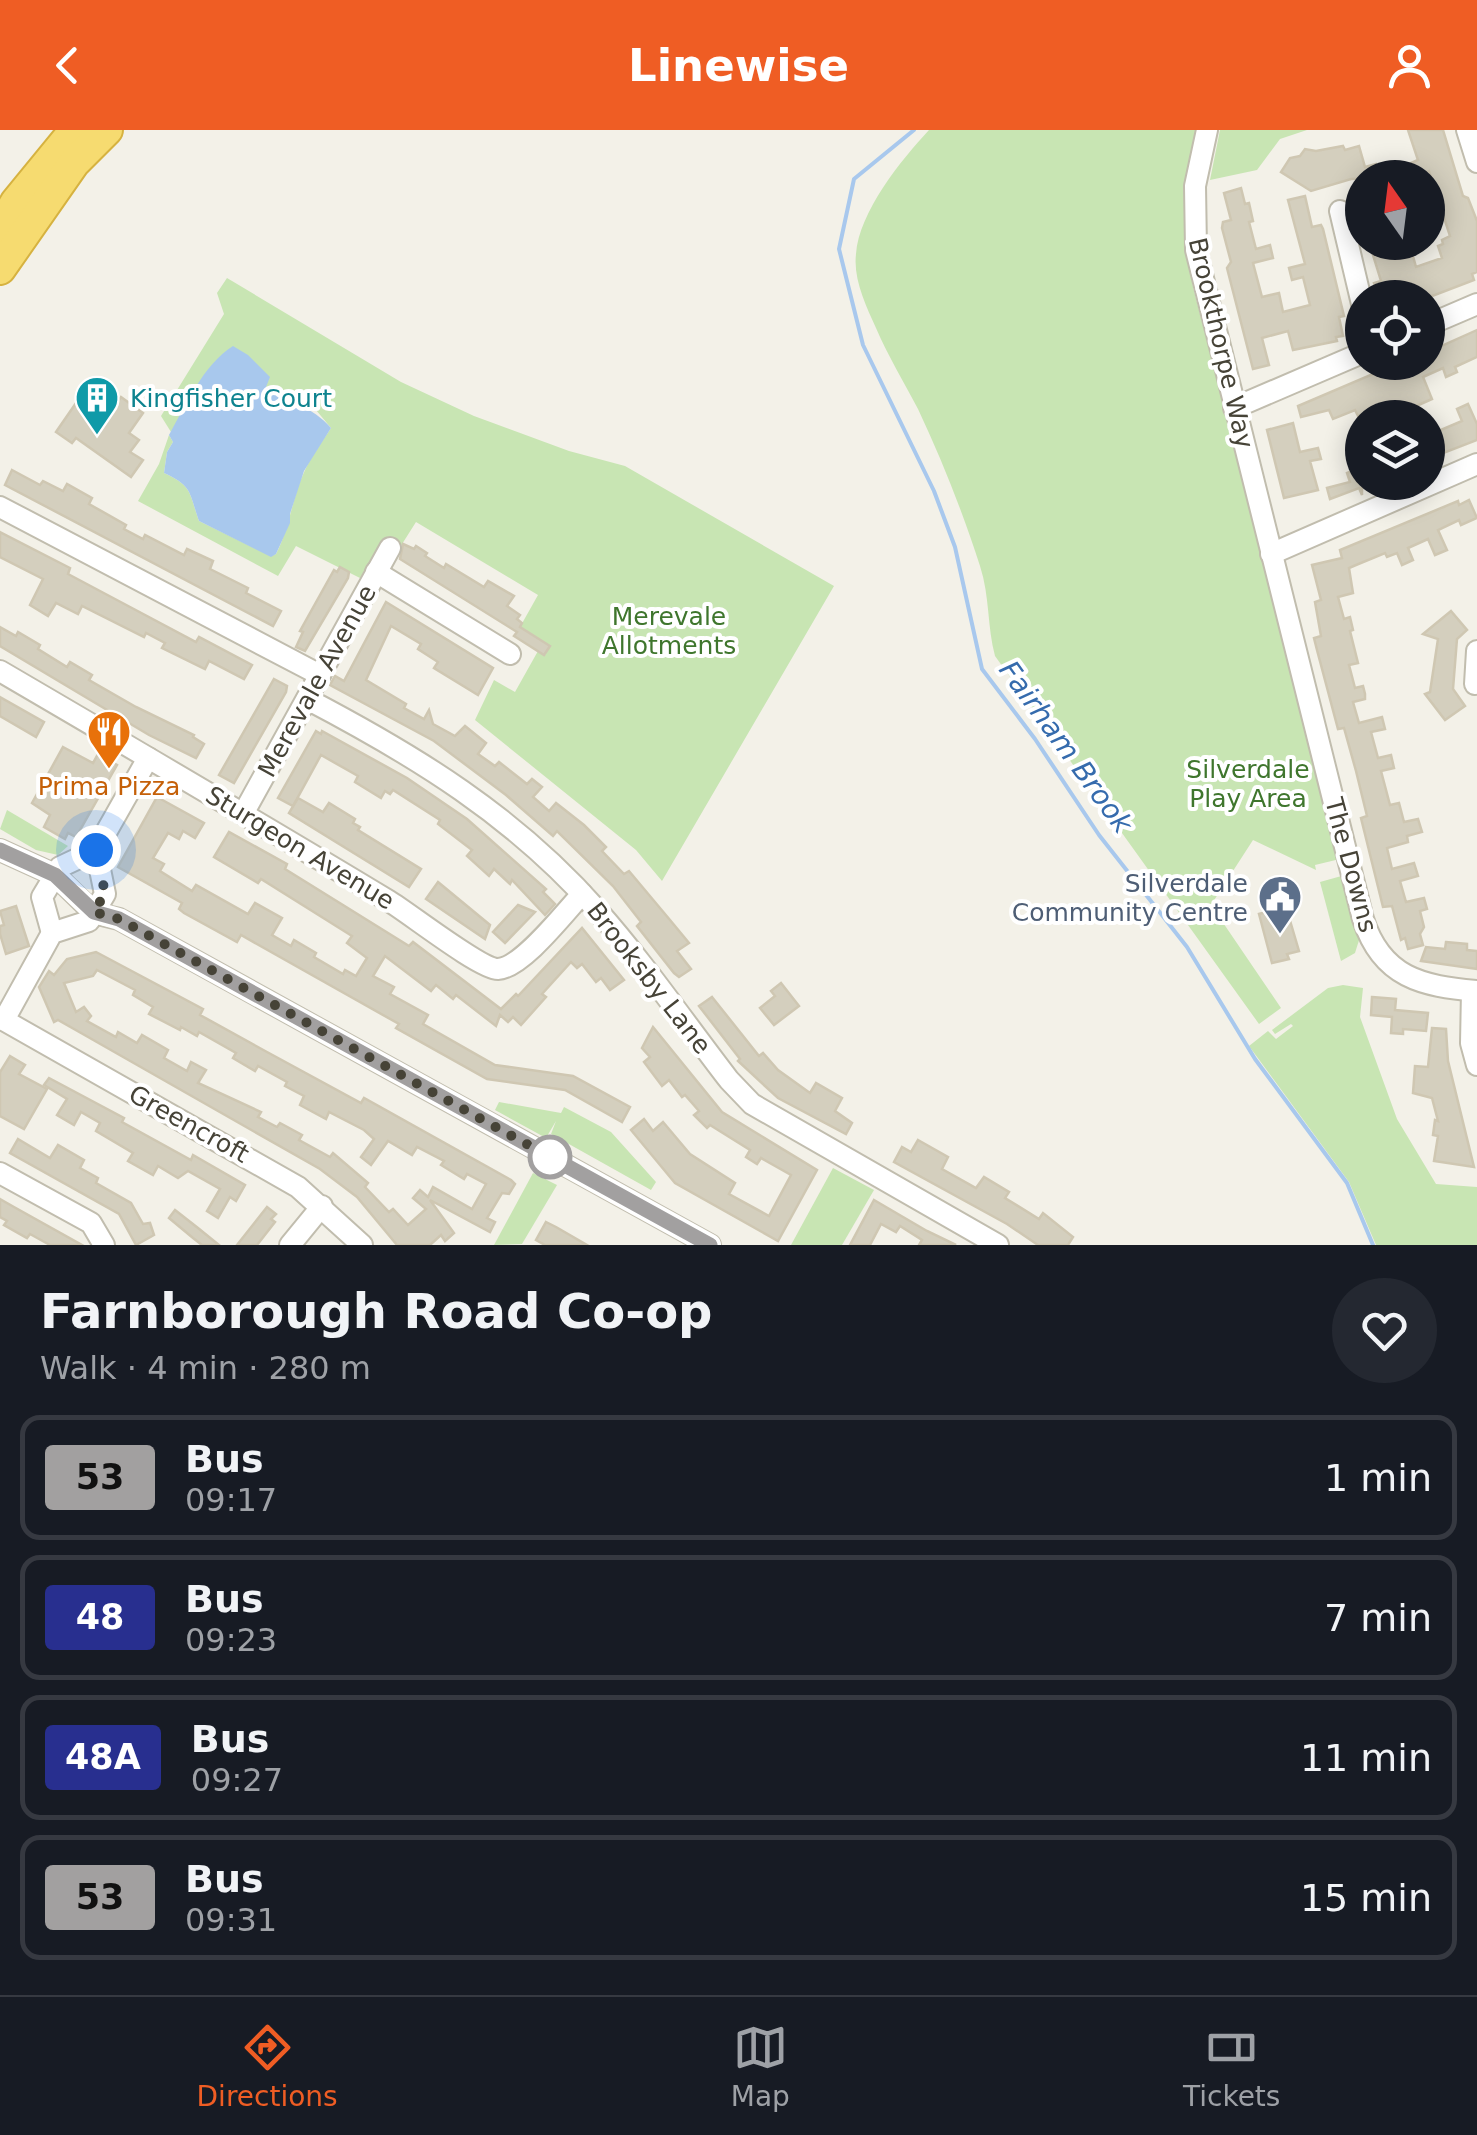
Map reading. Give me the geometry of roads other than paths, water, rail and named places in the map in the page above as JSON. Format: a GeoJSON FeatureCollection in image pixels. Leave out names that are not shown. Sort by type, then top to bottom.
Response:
{"type":"FeatureCollection","features":[{"type":"Feature","properties":{"kind":"highway"},"geometry":{"type":"LineString","coordinates":[[0,229],[16,202],[75,130]]}},
{"type":"Feature","properties":{"kind":"highway"},"geometry":{"type":"LineString","coordinates":[[0,270],[74,163],[107,130]]}},
{"type":"Feature","properties":{"kind":"street","name":"Brookthorpe Way"},"geometry":{"type":"LineString","coordinates":[[1207,130],[1195,186],[1196,250],[1271,554]]}},
{"type":"Feature","properties":{"kind":"street"},"geometry":{"type":"LineString","coordinates":[[1467,130],[1477,162]]}},
{"type":"Feature","properties":{"kind":"street"},"geometry":{"type":"LineString","coordinates":[[1339,211],[1356,280]]}},
{"type":"Feature","properties":{"kind":"street"},"geometry":{"type":"LineString","coordinates":[[1445,318],[1477,304]]}},
{"type":"Feature","properties":{"kind":"street"},"geometry":{"type":"LineString","coordinates":[[1234,408],[1345,360]]}},
{"type":"Feature","properties":{"kind":"street"},"geometry":{"type":"LineString","coordinates":[[1271,554],[1477,464]]}},
{"type":"Feature","properties":{"kind":"street"},"geometry":{"type":"LineString","coordinates":[[0,507],[320,675]]}},
{"type":"Feature","properties":{"kind":"street","name":"Merevale Avenue"},"geometry":{"type":"LineString","coordinates":[[244,814],[390,548]]}},
{"type":"Feature","properties":{"kind":"street","name":"The Downs"},"geometry":{"type":"LineString","coordinates":[[1271,554],[1367,932],[1379,953],[1410,978],[1431,986],[1475,991]]}},
{"type":"Feature","properties":{"kind":"street"},"geometry":{"type":"LineString","coordinates":[[376,572],[510,654]]}},
{"type":"Feature","properties":{"kind":"street"},"geometry":{"type":"LineString","coordinates":[[1476,672],[1477,651]]}},
{"type":"Feature","properties":{"kind":"street","name":"Sturgeon Avenue"},"geometry":{"type":"LineString","coordinates":[[0,671],[410,913],[490,968],[506,968],[520,960],[582,894]]}},
{"type":"Feature","properties":{"kind":"street","name":"Brooksby Lane"},"geometry":{"type":"LineString","coordinates":[[307,698],[452,781],[521,836],[582,894],[752,1104],[998,1245]]}},
{"type":"Feature","properties":{"kind":"street"},"geometry":{"type":"LineString","coordinates":[[52,933],[42,897],[60,866],[96,850],[148,758]]}},
{"type":"Feature","properties":{"kind":"street"},"geometry":{"type":"LineString","coordinates":[[0,850],[55,875],[94,912],[119,919],[710,1245]]}},
{"type":"Feature","properties":{"kind":"street"},"geometry":{"type":"LineString","coordinates":[[2,1019],[52,933],[89,921],[105,893],[96,850]]}},
{"type":"Feature","properties":{"kind":"street"},"geometry":{"type":"LineString","coordinates":[[1475,991],[1471,1043],[1477,1065]]}},
{"type":"Feature","properties":{"kind":"street","name":"Greencroft"},"geometry":{"type":"LineString","coordinates":[[2,1019],[262,1165],[322,1206],[362,1245]]}},
{"type":"Feature","properties":{"kind":"street"},"geometry":{"type":"LineString","coordinates":[[0,1172],[91,1223],[104,1245]]}},
{"type":"Feature","properties":{"kind":"street"},"geometry":{"type":"LineString","coordinates":[[290,1245],[322,1206]]}},
{"type":"Feature","properties":{"kind":"water"},"geometry":{"type":"Polygon","coordinates":[[[233,346],[270,377],[266,387],[331,428],[304,471],[290,523],[271,557],[199,521],[185,487],[164,473],[173,442],[169,435],[182,411],[204,375],[233,346]]]}},
{"type":"Feature","properties":{"kind":"waterway","name":"Fairham Brook"},"geometry":{"type":"LineString","coordinates":[[914,130],[854,179],[839,249],[863,345],[934,491],[955,547],[982,669],[1099,835],[1187,947],[1255,1059],[1347,1183],[1373,1245]]}},
{"type":"Feature","properties":{"kind":"place","name":"Kingfisher Court"},"geometry":{"type":"Point","coordinates":[97,436]}},
{"type":"Feature","properties":{"kind":"place","name":"Prima Pizza"},"geometry":{"type":"Point","coordinates":[109,770]}},
{"type":"Feature","properties":{"kind":"place","name":"Silverdale Community Centre"},"geometry":{"type":"Point","coordinates":[1280,935]}},
{"type":"Feature","properties":{"kind":"park label","name":"Merevale Allotments"},"geometry":{"type":"Point","coordinates":[669,630]}},
{"type":"Feature","properties":{"kind":"park label","name":"Silverdale Play Area"},"geometry":{"type":"Point","coordinates":[1248,784]}}]}
